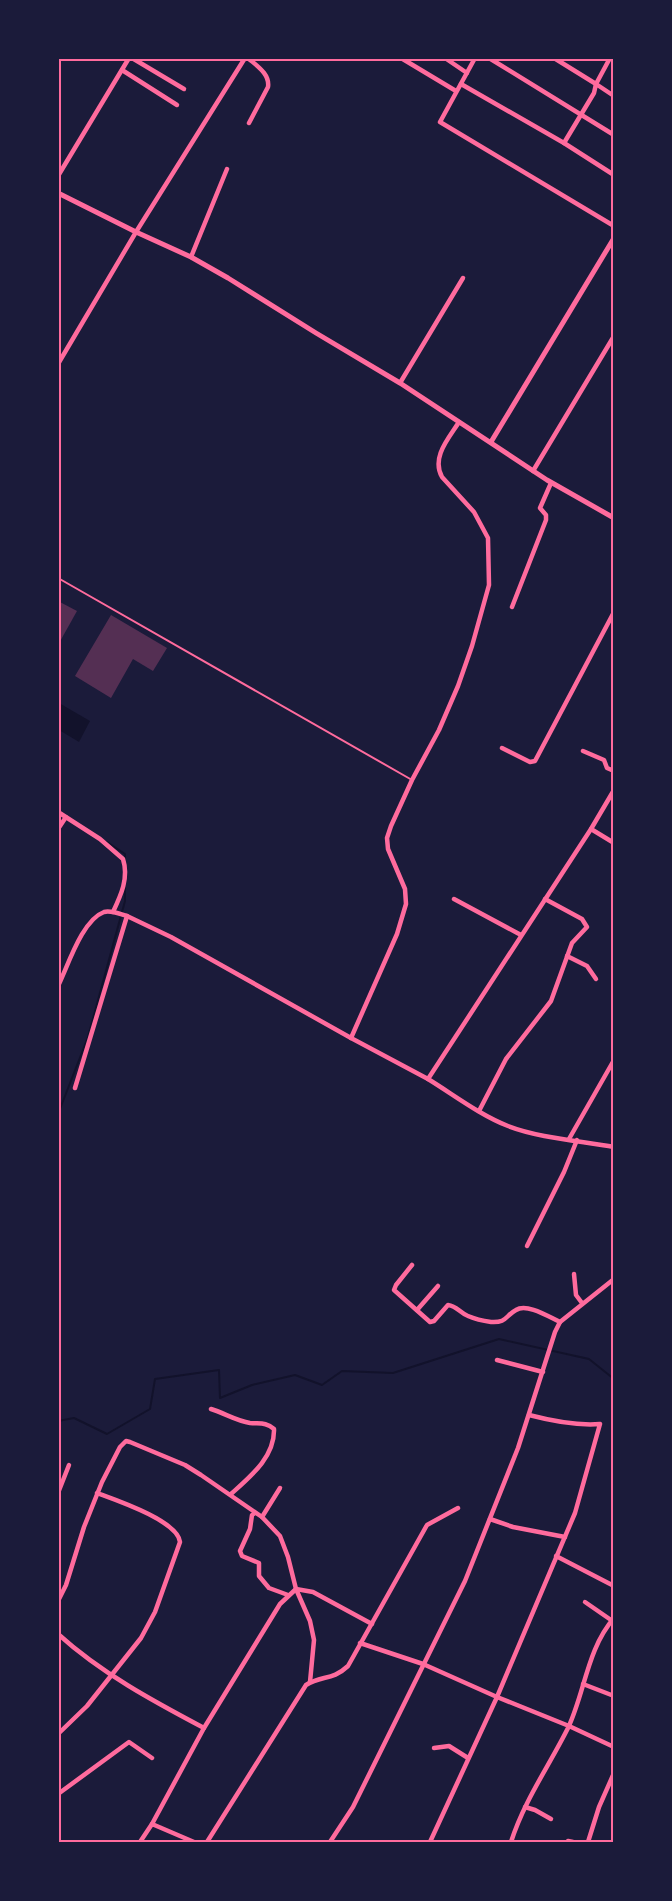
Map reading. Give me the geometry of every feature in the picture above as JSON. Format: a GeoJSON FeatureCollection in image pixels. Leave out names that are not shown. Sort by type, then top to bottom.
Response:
{"type":"FeatureCollection","features":[{"type":"Feature","properties":{"kind":"street"},"geometry":{"type":"LineString","coordinates":[[58,176],[130,58],[184,89]]}},
{"type":"Feature","properties":{"kind":"street"},"geometry":{"type":"LineString","coordinates":[[58,364],[136,232],[247,58],[266,75],[269,81],[249,123]]}},
{"type":"Feature","properties":{"kind":"street"},"geometry":{"type":"LineString","coordinates":[[401,58],[456,92]]}},
{"type":"Feature","properties":{"kind":"street"},"geometry":{"type":"LineString","coordinates":[[445,58],[467,73]]}},
{"type":"Feature","properties":{"kind":"street"},"geometry":{"type":"LineString","coordinates":[[476,58],[440,119],[441,123],[614,226]]}},
{"type":"Feature","properties":{"kind":"street"},"geometry":{"type":"LineString","coordinates":[[489,58],[614,135]]}},
{"type":"Feature","properties":{"kind":"street"},"geometry":{"type":"LineString","coordinates":[[554,58],[614,96]]}},
{"type":"Feature","properties":{"kind":"street"},"geometry":{"type":"LineString","coordinates":[[564,143],[610,58]]}},
{"type":"Feature","properties":{"kind":"street"},"geometry":{"type":"LineString","coordinates":[[122,70],[177,105]]}},
{"type":"Feature","properties":{"kind":"street"},"geometry":{"type":"LineString","coordinates":[[460,84],[564,143],[614,175]]}},
{"type":"Feature","properties":{"kind":"street"},"geometry":{"type":"LineString","coordinates":[[191,257],[227,169]]}},
{"type":"Feature","properties":{"kind":"street"},"geometry":{"type":"LineString","coordinates":[[58,193],[191,257],[228,278],[400,383],[551,483],[614,518]]}},
{"type":"Feature","properties":{"kind":"street"},"geometry":{"type":"LineString","coordinates":[[491,442],[614,238]]}},
{"type":"Feature","properties":{"kind":"street"},"geometry":{"type":"LineString","coordinates":[[400,383],[463,278]]}},
{"type":"Feature","properties":{"kind":"street"},"geometry":{"type":"LineString","coordinates":[[533,471],[614,336]]}},
{"type":"Feature","properties":{"kind":"street"},"geometry":{"type":"LineString","coordinates":[[351,1038],[403,918],[406,904],[405,889],[388,849],[387,838],[411,780],[439,730],[458,686],[489,585],[488,538],[474,512],[438,470],[439,456],[459,422]]}},
{"type":"Feature","properties":{"kind":"street"},"geometry":{"type":"LineString","coordinates":[[512,607],[546,520],[546,515],[540,508],[551,483]]}},
{"type":"Feature","properties":{"kind":"street"},"geometry":{"type":"LineString","coordinates":[[502,748],[530,762],[535,761],[613,616]]}},
{"type":"Feature","properties":{"kind":"street"},"geometry":{"type":"LineString","coordinates":[[583,751],[604,760],[606,768],[614,771]]}},
{"type":"Feature","properties":{"kind":"street"},"geometry":{"type":"LineString","coordinates":[[428,1079],[613,792]]}},
{"type":"Feature","properties":{"kind":"street"},"geometry":{"type":"LineString","coordinates":[[58,812],[100,839],[123,859],[124,885],[115,913]]}},
{"type":"Feature","properties":{"kind":"street"},"geometry":{"type":"LineString","coordinates":[[58,829],[66,817]]}},
{"type":"Feature","properties":{"kind":"street"},"geometry":{"type":"LineString","coordinates":[[591,829],[614,843]]}},
{"type":"Feature","properties":{"kind":"street"},"geometry":{"type":"LineString","coordinates":[[454,898],[522,935]]}},
{"type":"Feature","properties":{"kind":"street"},"geometry":{"type":"LineString","coordinates":[[479,1111],[506,1059],[551,1001],[572,943],[587,927],[582,919],[545,899]]}},
{"type":"Feature","properties":{"kind":"street"},"geometry":{"type":"LineString","coordinates":[[58,986],[76,946],[91,922],[103,912],[126,915],[171,937],[509,1126],[534,1133],[614,1147]]}},
{"type":"Feature","properties":{"kind":"street"},"geometry":{"type":"LineString","coordinates":[[75,1088],[126,915]]}},
{"type":"Feature","properties":{"kind":"street"},"geometry":{"type":"LineString","coordinates":[[567,956],[587,966],[596,979]]}},
{"type":"Feature","properties":{"kind":"street"},"geometry":{"type":"LineString","coordinates":[[569,1139],[614,1060]]}},
{"type":"Feature","properties":{"kind":"street"},"geometry":{"type":"LineString","coordinates":[[527,1246],[564,1172],[577,1140]]}},
{"type":"Feature","properties":{"kind":"street"},"geometry":{"type":"LineString","coordinates":[[412,1265],[394,1290],[432,1322],[448,1305],[453,1305],[468,1316],[492,1322],[505,1320],[516,1309],[522,1308],[560,1322]]}},
{"type":"Feature","properties":{"kind":"street"},"geometry":{"type":"LineString","coordinates":[[574,1274],[576,1295],[582,1303]]}},
{"type":"Feature","properties":{"kind":"street"},"geometry":{"type":"LineString","coordinates":[[330,1842],[353,1808],[465,1581],[518,1448],[560,1322],[614,1279]]}},
{"type":"Feature","properties":{"kind":"street"},"geometry":{"type":"LineString","coordinates":[[417,1310],[438,1286]]}},
{"type":"Feature","properties":{"kind":"street"},"geometry":{"type":"LineString","coordinates":[[497,1360],[543,1372]]}},
{"type":"Feature","properties":{"kind":"street"},"geometry":{"type":"LineString","coordinates":[[211,1409],[251,1423],[270,1425],[274,1429],[271,1444],[261,1466],[231,1494]]}},
{"type":"Feature","properties":{"kind":"street"},"geometry":{"type":"LineString","coordinates":[[430,1842],[497,1697],[575,1513],[600,1424],[555,1422],[529,1415]]}},
{"type":"Feature","properties":{"kind":"street"},"geometry":{"type":"LineString","coordinates":[[58,1601],[66,1585],[84,1527],[98,1492],[115,1456],[126,1441],[185,1466],[231,1494],[262,1517],[280,1536],[296,1589],[310,1621],[314,1640],[310,1682]]}},
{"type":"Feature","properties":{"kind":"street"},"geometry":{"type":"LineString","coordinates":[[58,1493],[69,1465]]}},
{"type":"Feature","properties":{"kind":"street"},"geometry":{"type":"LineString","coordinates":[[262,1517],[280,1488]]}},
{"type":"Feature","properties":{"kind":"street"},"geometry":{"type":"LineString","coordinates":[[58,1734],[87,1706],[141,1638],[155,1612],[178,1551],[180,1537],[173,1529],[149,1514],[98,1492]]}},
{"type":"Feature","properties":{"kind":"street"},"geometry":{"type":"LineString","coordinates":[[207,1842],[306,1684],[334,1677],[348,1666],[427,1525],[458,1508]]}},
{"type":"Feature","properties":{"kind":"street"},"geometry":{"type":"LineString","coordinates":[[255,1512],[241,1548],[241,1554],[259,1563],[259,1576],[269,1588],[288,1595]]}},
{"type":"Feature","properties":{"kind":"street"},"geometry":{"type":"LineString","coordinates":[[490,1519],[513,1527],[565,1537]]}},
{"type":"Feature","properties":{"kind":"street"},"geometry":{"type":"LineString","coordinates":[[556,1556],[614,1586]]}},
{"type":"Feature","properties":{"kind":"street"},"geometry":{"type":"LineString","coordinates":[[140,1842],[204,1728],[280,1604],[288,1595],[296,1589],[313,1592],[372,1624]]}},
{"type":"Feature","properties":{"kind":"street"},"geometry":{"type":"LineString","coordinates":[[511,1842],[517,1822],[569,1726],[592,1655],[612,1619],[585,1602]]}},
{"type":"Feature","properties":{"kind":"street"},"geometry":{"type":"LineString","coordinates":[[58,1634],[76,1650],[139,1693],[204,1728]]}},
{"type":"Feature","properties":{"kind":"street"},"geometry":{"type":"LineString","coordinates":[[360,1643],[423,1664],[569,1726],[614,1748]]}},
{"type":"Feature","properties":{"kind":"street"},"geometry":{"type":"LineString","coordinates":[[583,1684],[614,1696]]}},
{"type":"Feature","properties":{"kind":"street"},"geometry":{"type":"LineString","coordinates":[[58,1794],[129,1742],[152,1758]]}},
{"type":"Feature","properties":{"kind":"street"},"geometry":{"type":"LineString","coordinates":[[434,1748],[449,1746],[468,1758]]}},
{"type":"Feature","properties":{"kind":"street"},"geometry":{"type":"LineString","coordinates":[[588,1842],[599,1807],[614,1773]]}},
{"type":"Feature","properties":{"kind":"street"},"geometry":{"type":"LineString","coordinates":[[525,1807],[551,1819]]}},
{"type":"Feature","properties":{"kind":"street"},"geometry":{"type":"LineString","coordinates":[[152,1824],[194,1842]]}},
{"type":"Feature","properties":{"kind":"lane"},"geometry":{"type":"LineString","coordinates":[[58,578],[411,780]]}},
{"type":"Feature","properties":{"kind":"shaded area"},"geometry":{"type":"Polygon","coordinates":[[[59,703],[90,721],[79,742],[59,730],[59,703]]]}},
{"type":"Feature","properties":{"kind":"building"},"geometry":{"type":"Polygon","coordinates":[[[58,601],[77,611],[58,645],[58,601]]]}},
{"type":"Feature","properties":{"kind":"building"},"geometry":{"type":"Polygon","coordinates":[[[111,615],[167,648],[153,671],[133,659],[111,698],[75,676],[111,615]]]}},
{"type":"Feature","properties":{"kind":"waterway"},"geometry":{"type":"LineString","coordinates":[[107,842],[125,854],[125,859]]}},
{"type":"Feature","properties":{"kind":"waterway"},"geometry":{"type":"LineString","coordinates":[[58,1114],[88,1037],[125,901],[125,886]]}},
{"type":"Feature","properties":{"kind":"waterway"},"geometry":{"type":"LineString","coordinates":[[58,1421],[74,1418],[107,1434],[150,1409],[155,1379],[219,1370],[220,1398],[252,1385],[295,1375],[322,1385],[342,1371],[393,1373],[499,1339],[589,1359],[614,1379]]}}]}
